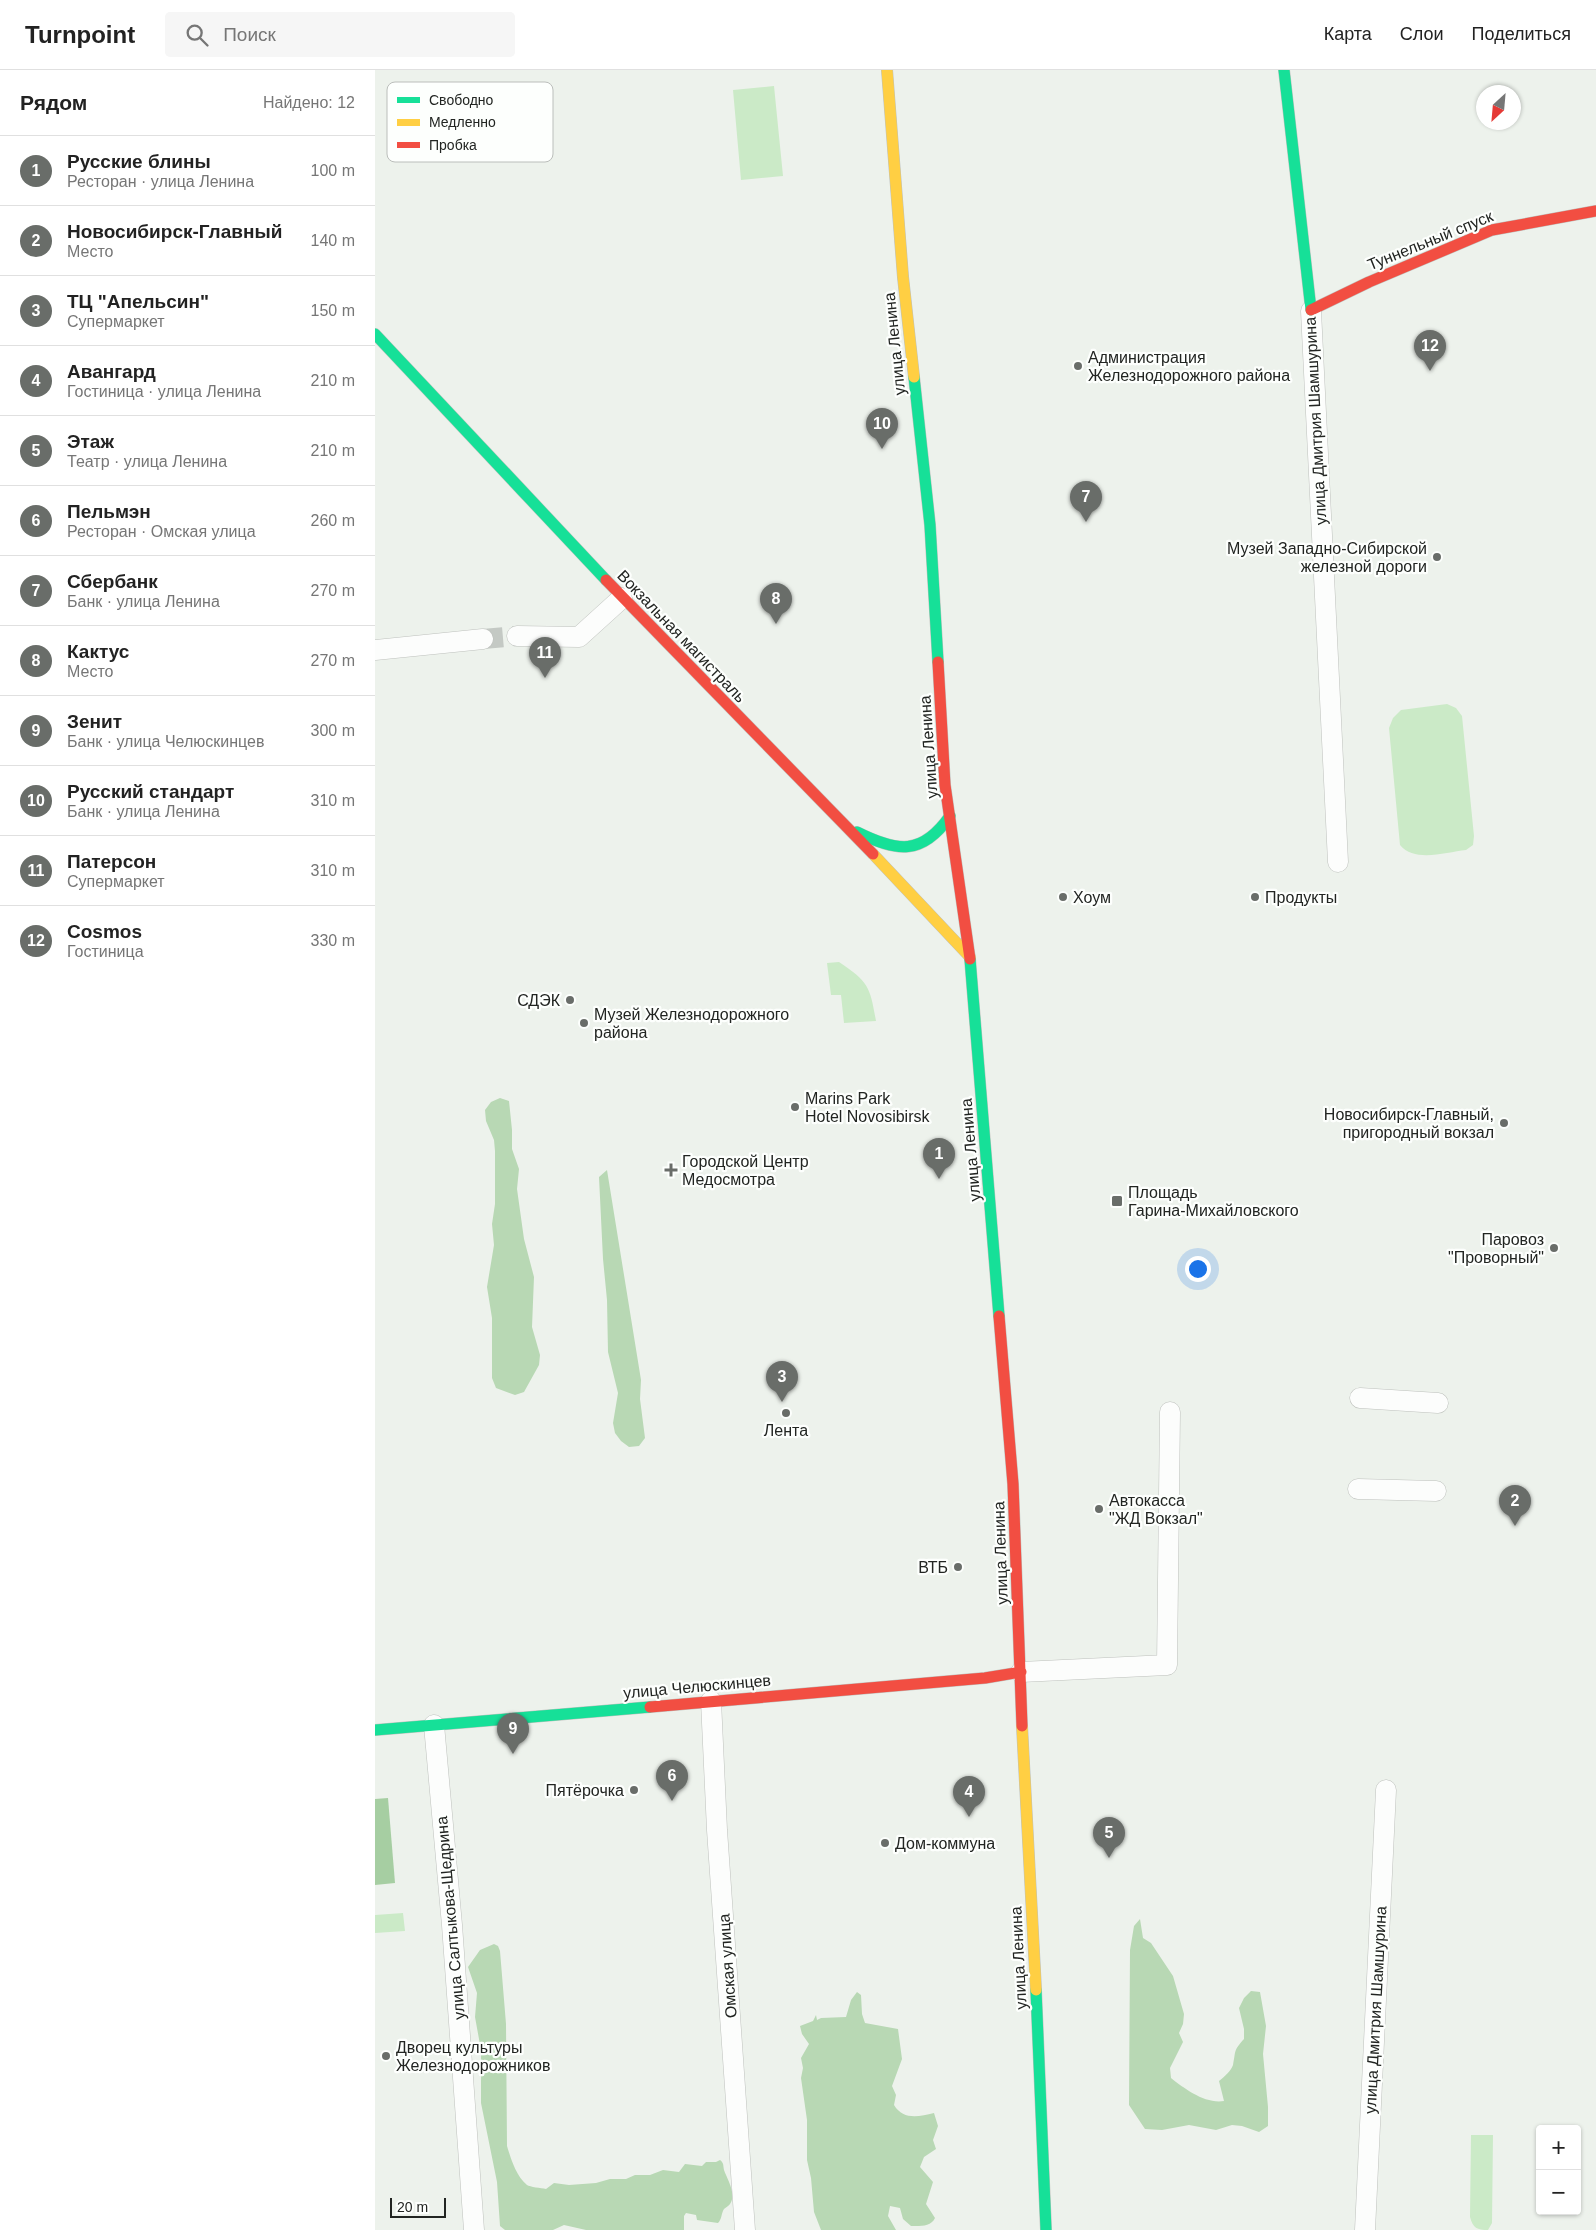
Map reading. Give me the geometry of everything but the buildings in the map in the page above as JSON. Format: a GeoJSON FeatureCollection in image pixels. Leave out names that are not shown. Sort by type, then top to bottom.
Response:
{"type":"FeatureCollection","features":[{"type":"Feature","properties":{"kind":"main road","name":"улица Ленина"},"geometry":{"type":"LineString","coordinates":[[887,70],[903,277],[930,525],[945,771],[970,957],[1013,1484],[1046,2230]]}},
{"type":"Feature","properties":{"kind":"main road","name":"улица Дмитрия Шамшурина"},"geometry":{"type":"LineString","coordinates":[[1284,70],[1297,207],[1311,311]]}},
{"type":"Feature","properties":{"kind":"main road","name":"Туннельный спуск"},"geometry":{"type":"LineString","coordinates":[[1311,311],[1369,282],[1492,230],[1596,210]]}},
{"type":"Feature","properties":{"kind":"main road","name":"Вокзальная магистраль"},"geometry":{"type":"LineString","coordinates":[[375,334],[622,598],[849,828],[970,957]]}},
{"type":"Feature","properties":{"kind":"main road"},"geometry":{"type":"LineString","coordinates":[[849,828],[875,841],[898,848],[918,846],[934,838],[950,816]]}},
{"type":"Feature","properties":{"kind":"main road","name":"улица Челюскинцев"},"geometry":{"type":"LineString","coordinates":[[375,1730],[985,1678],[1021,1672]]}},
{"type":"Feature","properties":{"kind":"street","name":"улица Дмитрия Шамшурина"},"geometry":{"type":"LineString","coordinates":[[1311,311],[1338,862]]}},
{"type":"Feature","properties":{"kind":"street"},"geometry":{"type":"LineString","coordinates":[[517,636],[579,637],[622,598]]}},
{"type":"Feature","properties":{"kind":"street"},"geometry":{"type":"LineString","coordinates":[[375,650],[483,639]]}},
{"type":"Feature","properties":{"kind":"street"},"geometry":{"type":"LineString","coordinates":[[1360,1398],[1438,1403]]}},
{"type":"Feature","properties":{"kind":"street"},"geometry":{"type":"LineString","coordinates":[[1021,1672],[1167,1665],[1170,1412]]}},
{"type":"Feature","properties":{"kind":"street"},"geometry":{"type":"LineString","coordinates":[[1358,1489],[1436,1491]]}},
{"type":"Feature","properties":{"kind":"street","name":"Омская улица"},"geometry":{"type":"LineString","coordinates":[[711,1701],[717,1830],[745,2230]]}},
{"type":"Feature","properties":{"kind":"street","name":"улица Салтыкова-Щедрина"},"geometry":{"type":"LineString","coordinates":[[434,1725],[453,1934],[474,2230]]}},
{"type":"Feature","properties":{"kind":"street","name":"улица Дмитрия Шамшурина"},"geometry":{"type":"LineString","coordinates":[[1365,2230],[1385,1790]]}},
{"type":"Feature","properties":{"kind":"shaded area"},"geometry":{"type":"Polygon","coordinates":[[[774,86],[783,176],[741,180],[733,90],[774,86]]]}},
{"type":"Feature","properties":{"kind":"shaded area"},"geometry":{"type":"Polygon","coordinates":[[[1447,704],[1456,708],[1462,716],[1474,836],[1473,845],[1466,850],[1440,854],[1414,854],[1400,845],[1389,728],[1393,718],[1401,710],[1447,704]]]}},
{"type":"Feature","properties":{"kind":"shaded area"},"geometry":{"type":"Polygon","coordinates":[[[839,962],[857,975],[867,986],[876,1021],[844,1023],[841,995],[831,995],[827,963],[839,962]]]}},
{"type":"Feature","properties":{"kind":"shaded area"},"geometry":{"type":"Polygon","coordinates":[[[500,1098],[509,1101],[512,1149],[519,1169],[517,1189],[524,1239],[534,1277],[532,1327],[540,1355],[539,1365],[524,1392],[515,1395],[496,1388],[492,1378],[492,1318],[487,1287],[494,1245],[492,1224],[495,1204],[495,1151],[494,1140],[486,1121],[485,1110],[491,1102],[500,1098]]]}},
{"type":"Feature","properties":{"kind":"shaded area"},"geometry":{"type":"Polygon","coordinates":[[[607,1170],[641,1380],[640,1399],[645,1438],[639,1446],[629,1447],[615,1433],[613,1423],[618,1393],[608,1352],[607,1300],[599,1177],[607,1170]]]}},
{"type":"Feature","properties":{"kind":"shaded area"},"geometry":{"type":"Polygon","coordinates":[[[388,1798],[395,1883],[375,1885],[375,1799],[388,1798]]]}},
{"type":"Feature","properties":{"kind":"shaded area"},"geometry":{"type":"Polygon","coordinates":[[[403,1913],[405,1931],[375,1933],[375,1915],[403,1913]]]}},
{"type":"Feature","properties":{"kind":"shaded area"},"geometry":{"type":"Polygon","coordinates":[[[1140,1919],[1143,1938],[1151,1943],[1173,1976],[1184,2014],[1183,2024],[1179,2033],[1183,2042],[1170,2068],[1171,2078],[1189,2091],[1210,2100],[1224,2101],[1219,2081],[1232,2067],[1236,2049],[1244,2039],[1244,2029],[1239,2008],[1244,1998],[1251,1991],[1260,1992],[1266,2026],[1263,2054],[1268,2126],[1259,2132],[1242,2126],[1232,2125],[1216,2130],[1189,2125],[1162,2130],[1145,2129],[1129,2105],[1130,1950],[1134,1926],[1140,1919]]]}},
{"type":"Feature","properties":{"kind":"shaded area"},"geometry":{"type":"Polygon","coordinates":[[[494,1944],[498,1946],[500,1951],[506,2024],[507,2146],[514,2167],[523,2181],[528,2186],[546,2189],[554,2183],[569,2185],[596,2183],[610,2179],[626,2179],[635,2175],[650,2175],[663,2170],[679,2172],[685,2164],[702,2166],[706,2162],[720,2160],[723,2163],[731,2187],[732,2200],[724,2209],[718,2223],[697,2220],[696,2215],[686,2213],[684,2216],[684,2230],[586,2230],[564,2225],[553,2230],[505,2230],[500,2226],[497,2182],[481,2103],[481,2050],[475,2017],[477,1993],[468,1967],[480,1950],[494,1944]]]}},
{"type":"Feature","properties":{"kind":"shaded area"},"geometry":{"type":"Polygon","coordinates":[[[857,1992],[861,1995],[862,2014],[865,2023],[898,2029],[902,2059],[892,2086],[896,2095],[894,2105],[902,2113],[911,2116],[934,2113],[938,2126],[933,2140],[936,2149],[924,2157],[920,2167],[933,2182],[926,2204],[935,2218],[928,2224],[911,2226],[903,2219],[900,2208],[890,2206],[888,2216],[896,2230],[821,2230],[814,2212],[811,2178],[807,2160],[807,2120],[801,2078],[803,2068],[801,2058],[809,2044],[802,2034],[800,2026],[813,2021],[816,2015],[817,2020],[821,2018],[846,2017],[851,2000],[857,1992]]]}},
{"type":"Feature","properties":{"kind":"shaded area"},"geometry":{"type":"Polygon","coordinates":[[[1471,2135],[1493,2135],[1492,2223],[1488,2230],[1476,2228],[1470,2217],[1471,2135]]]}},
{"type":"Feature","properties":{"kind":"tunnel"},"geometry":{"type":"LineString","coordinates":[[483,639],[517,636]]}},
{"type":"Feature","properties":{"kind":"traffic: fast"},"geometry":{"type":"LineString","coordinates":[[1284,70],[1311,310]]}},
{"type":"Feature","properties":{"kind":"traffic: fast"},"geometry":{"type":"LineString","coordinates":[[375,334],[606,580]]}},
{"type":"Feature","properties":{"kind":"traffic: fast"},"geometry":{"type":"LineString","coordinates":[[914,377],[930,525],[938,662]]}},
{"type":"Feature","properties":{"kind":"traffic: fast"},"geometry":{"type":"LineString","coordinates":[[857,832],[884,844],[908,846],[919,844],[929,838],[940,829],[950,816]]}},
{"type":"Feature","properties":{"kind":"traffic: fast"},"geometry":{"type":"LineString","coordinates":[[970,959],[999,1316]]}},
{"type":"Feature","properties":{"kind":"traffic: fast"},"geometry":{"type":"LineString","coordinates":[[375,1730],[650,1707]]}},
{"type":"Feature","properties":{"kind":"traffic: fast"},"geometry":{"type":"LineString","coordinates":[[1036,1990],[1046,2230]]}},
{"type":"Feature","properties":{"kind":"traffic: slow"},"geometry":{"type":"LineString","coordinates":[[887,70],[903,277],[914,377]]}},
{"type":"Feature","properties":{"kind":"traffic: slow"},"geometry":{"type":"LineString","coordinates":[[873,854],[970,957]]}},
{"type":"Feature","properties":{"kind":"traffic: slow"},"geometry":{"type":"LineString","coordinates":[[1022,1726],[1036,1990]]}},
{"type":"Feature","properties":{"kind":"traffic: jam"},"geometry":{"type":"LineString","coordinates":[[1311,310],[1369,282],[1492,230],[1596,211]]}},
{"type":"Feature","properties":{"kind":"traffic: jam"},"geometry":{"type":"LineString","coordinates":[[606,580],[873,854]]}},
{"type":"Feature","properties":{"kind":"traffic: jam"},"geometry":{"type":"LineString","coordinates":[[938,662],[945,785],[970,959]]}},
{"type":"Feature","properties":{"kind":"traffic: jam"},"geometry":{"type":"LineString","coordinates":[[999,1316],[1013,1484],[1022,1726]]}},
{"type":"Feature","properties":{"kind":"traffic: jam"},"geometry":{"type":"LineString","coordinates":[[650,1707],[985,1678],[1021,1672]]}},
{"type":"Feature","properties":{"kind":"place","name":"Администрация Железнодорожного района"},"geometry":{"type":"Point","coordinates":[1078,366]}},
{"type":"Feature","properties":{"kind":"place","name":"Cosmos"},"geometry":{"type":"Point","coordinates":[1430,371]}},
{"type":"Feature","properties":{"kind":"place","name":"Русский стандарт"},"geometry":{"type":"Point","coordinates":[882,449]}},
{"type":"Feature","properties":{"kind":"place","name":"Сбербанк"},"geometry":{"type":"Point","coordinates":[1086,522]}},
{"type":"Feature","properties":{"kind":"place","name":"Музей Западно-Сибирской железной дороги"},"geometry":{"type":"Point","coordinates":[1437,557]}},
{"type":"Feature","properties":{"kind":"place","name":"Кактус"},"geometry":{"type":"Point","coordinates":[776,624]}},
{"type":"Feature","properties":{"kind":"place","name":"Патерсон"},"geometry":{"type":"Point","coordinates":[545,678]}},
{"type":"Feature","properties":{"kind":"place","name":"Хоум"},"geometry":{"type":"Point","coordinates":[1063,897]}},
{"type":"Feature","properties":{"kind":"place","name":"Продукты"},"geometry":{"type":"Point","coordinates":[1255,897]}},
{"type":"Feature","properties":{"kind":"place","name":"СДЭК"},"geometry":{"type":"Point","coordinates":[570,1000]}},
{"type":"Feature","properties":{"kind":"place","name":"Музей Железнодорожного района"},"geometry":{"type":"Point","coordinates":[584,1023]}},
{"type":"Feature","properties":{"kind":"place","name":"Marins Park Hotel Novosibirsk"},"geometry":{"type":"Point","coordinates":[795,1107]}},
{"type":"Feature","properties":{"kind":"place","name":"Новосибирск-Главный, пригородный вокзал"},"geometry":{"type":"Point","coordinates":[1504,1123]}},
{"type":"Feature","properties":{"kind":"place","name":"Городской Центр Медосмотра"},"geometry":{"type":"Point","coordinates":[671,1170]}},
{"type":"Feature","properties":{"kind":"place","name":"Русские блины"},"geometry":{"type":"Point","coordinates":[939,1179]}},
{"type":"Feature","properties":{"kind":"place","name":"Площадь Гарина-Михайловского"},"geometry":{"type":"Point","coordinates":[1117,1201]}},
{"type":"Feature","properties":{"kind":"place","name":"Паровоз \"Проворный\""},"geometry":{"type":"Point","coordinates":[1554,1248]}},
{"type":"Feature","properties":{"kind":"place","name":"ТЦ \"Апельсин\""},"geometry":{"type":"Point","coordinates":[782,1402]}},
{"type":"Feature","properties":{"kind":"place","name":"Лента"},"geometry":{"type":"Point","coordinates":[786,1413]}},
{"type":"Feature","properties":{"kind":"place","name":"Автокасса \"ЖД Вокзал\""},"geometry":{"type":"Point","coordinates":[1099,1509]}},
{"type":"Feature","properties":{"kind":"place","name":"Новосибирск-Главный"},"geometry":{"type":"Point","coordinates":[1515,1526]}},
{"type":"Feature","properties":{"kind":"place","name":"ВТБ"},"geometry":{"type":"Point","coordinates":[958,1567]}},
{"type":"Feature","properties":{"kind":"place","name":"Зенит"},"geometry":{"type":"Point","coordinates":[513,1754]}},
{"type":"Feature","properties":{"kind":"place","name":"Пятёрочка"},"geometry":{"type":"Point","coordinates":[634,1790]}},
{"type":"Feature","properties":{"kind":"place","name":"Пельмэн"},"geometry":{"type":"Point","coordinates":[672,1801]}},
{"type":"Feature","properties":{"kind":"place","name":"Авангард"},"geometry":{"type":"Point","coordinates":[969,1817]}},
{"type":"Feature","properties":{"kind":"place","name":"Дом-коммуна"},"geometry":{"type":"Point","coordinates":[885,1843]}},
{"type":"Feature","properties":{"kind":"place","name":"Этаж"},"geometry":{"type":"Point","coordinates":[1109,1858]}},
{"type":"Feature","properties":{"kind":"place","name":"Дворец культуры Железнодорожников"},"geometry":{"type":"Point","coordinates":[386,2056]}}]}
